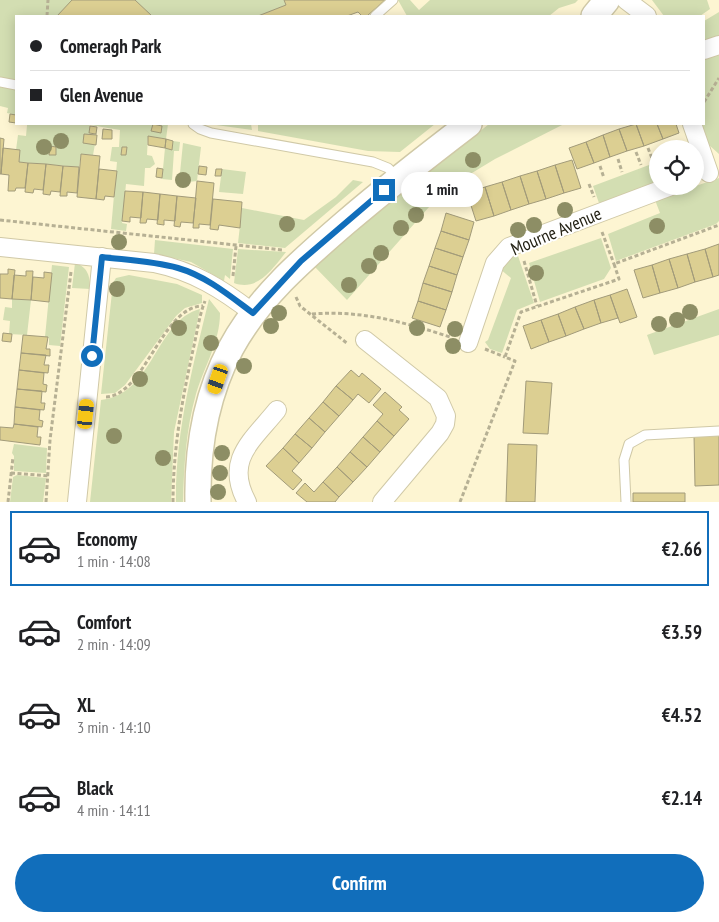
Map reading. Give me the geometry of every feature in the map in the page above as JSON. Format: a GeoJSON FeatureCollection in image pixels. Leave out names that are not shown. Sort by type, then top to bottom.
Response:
{"type":"FeatureCollection","features":[{"type":"Feature","properties":{"kind":"street"},"geometry":{"type":"LineString","coordinates":[[595,15],[607,0]]}},
{"type":"Feature","properties":{"kind":"street"},"geometry":{"type":"LineString","coordinates":[[626,0],[646,15]]}},
{"type":"Feature","properties":{"kind":"street"},"geometry":{"type":"LineString","coordinates":[[705,50],[719,45]]}},
{"type":"Feature","properties":{"kind":"street"},"geometry":{"type":"LineString","coordinates":[[198,502],[200,452],[214,391],[231,347],[253,313],[301,261],[398,178],[468,125]]}},
{"type":"Feature","properties":{"kind":"street"},"geometry":{"type":"LineString","coordinates":[[692,125],[708,173]]}},
{"type":"Feature","properties":{"kind":"street","name":"Mourne Avenue"},"geometry":{"type":"LineString","coordinates":[[468,343],[495,264],[509,247],[649,194]]}},
{"type":"Feature","properties":{"kind":"street"},"geometry":{"type":"LineString","coordinates":[[0,246],[154,263],[179,268],[212,284],[253,313]]}},
{"type":"Feature","properties":{"kind":"street"},"geometry":{"type":"LineString","coordinates":[[77,502],[102,257]]}},
{"type":"Feature","properties":{"kind":"street"},"geometry":{"type":"LineString","coordinates":[[365,340],[438,398],[446,416],[445,424],[440,433],[382,502]]}},
{"type":"Feature","properties":{"kind":"street"},"geometry":{"type":"LineString","coordinates":[[246,502],[237,469],[243,452],[277,410]]}},
{"type":"Feature","properties":{"kind":"lane"},"geometry":{"type":"LineString","coordinates":[[376,15],[393,0]]}},
{"type":"Feature","properties":{"kind":"lane"},"geometry":{"type":"LineString","coordinates":[[0,82],[15,86]]}},
{"type":"Feature","properties":{"kind":"lane"},"geometry":{"type":"LineString","coordinates":[[194,125],[212,133],[373,162],[388,168],[398,178]]}},
{"type":"Feature","properties":{"kind":"lane"},"geometry":{"type":"LineString","coordinates":[[626,502],[624,460],[629,444],[645,435],[719,431]]}},
{"type":"Feature","properties":{"kind":"path"},"geometry":{"type":"LineString","coordinates":[[47,15],[48,0]]}},
{"type":"Feature","properties":{"kind":"path"},"geometry":{"type":"LineString","coordinates":[[705,100],[719,78]]}},
{"type":"Feature","properties":{"kind":"path"},"geometry":{"type":"LineString","coordinates":[[636,152],[641,165]]}},
{"type":"Feature","properties":{"kind":"path"},"geometry":{"type":"LineString","coordinates":[[618,159],[622,172]]}},
{"type":"Feature","properties":{"kind":"path"},"geometry":{"type":"LineString","coordinates":[[600,166],[604,178]]}},
{"type":"Feature","properties":{"kind":"path"},"geometry":{"type":"LineString","coordinates":[[505,357],[521,312],[619,279],[596,213]]}},
{"type":"Feature","properties":{"kind":"path"},"geometry":{"type":"LineString","coordinates":[[0,220],[236,246],[291,250]]}},
{"type":"Feature","properties":{"kind":"path"},"geometry":{"type":"LineString","coordinates":[[614,264],[719,225]]}},
{"type":"Feature","properties":{"kind":"path"},"geometry":{"type":"LineString","coordinates":[[517,244],[526,264],[537,306]]}},
{"type":"Feature","properties":{"kind":"path"},"geometry":{"type":"LineString","coordinates":[[230,296],[236,246]]}},
{"type":"Feature","properties":{"kind":"path"},"geometry":{"type":"LineString","coordinates":[[46,502],[50,440],[72,268]]}},
{"type":"Feature","properties":{"kind":"path"},"geometry":{"type":"LineString","coordinates":[[173,502],[173,473],[177,433],[203,306],[212,284]]}},
{"type":"Feature","properties":{"kind":"path"},"geometry":{"type":"LineString","coordinates":[[88,396],[110,397],[127,387],[178,319],[186,311],[203,306]]}},
{"type":"Feature","properties":{"kind":"path"},"geometry":{"type":"LineString","coordinates":[[312,314],[352,312],[468,343],[515,361],[460,502]]}},
{"type":"Feature","properties":{"kind":"path"},"geometry":{"type":"LineString","coordinates":[[8,502],[13,457]]}},
{"type":"Feature","properties":{"kind":"path"},"geometry":{"type":"LineString","coordinates":[[11,473],[49,476]]}},
{"type":"Feature","properties":{"kind":"green space"},"geometry":{"type":"Polygon","coordinates":[[[0,0],[284,0],[286,5],[261,15],[15,15],[15,115],[7,113],[8,108],[0,106],[0,0]]]}},
{"type":"Feature","properties":{"kind":"green space"},"geometry":{"type":"Polygon","coordinates":[[[398,0],[410,0],[419,10],[430,0],[578,0],[575,3],[559,8],[550,15],[406,15],[398,0]]]}},
{"type":"Feature","properties":{"kind":"green space"},"geometry":{"type":"Polygon","coordinates":[[[652,0],[707,0],[710,9],[701,15],[663,15],[652,0]]]}},
{"type":"Feature","properties":{"kind":"green space"},"geometry":{"type":"Polygon","coordinates":[[[719,12],[719,38],[705,44],[705,20],[719,12]]]}},
{"type":"Feature","properties":{"kind":"green space"},"geometry":{"type":"Polygon","coordinates":[[[718,53],[719,56],[719,154],[709,145],[700,125],[705,125],[705,59],[718,53]]]}},
{"type":"Feature","properties":{"kind":"green space"},"geometry":{"type":"Polygon","coordinates":[[[27,125],[90,125],[89,135],[84,134],[95,144],[93,155],[81,154],[79,167],[19,162],[20,150],[16,150],[18,135],[26,136],[27,125]]]}},
{"type":"Feature","properties":{"kind":"green space"},"geometry":{"type":"Polygon","coordinates":[[[90,125],[168,125],[166,139],[148,136],[147,155],[152,156],[155,164],[150,168],[145,168],[144,186],[126,184],[122,223],[127,224],[126,231],[111,229],[117,162],[110,161],[112,147],[119,147],[120,130],[90,125]]]}},
{"type":"Feature","properties":{"kind":"green space"},"geometry":{"type":"Polygon","coordinates":[[[216,125],[251,125],[252,130],[216,125]]]}},
{"type":"Feature","properties":{"kind":"green space"},"geometry":{"type":"Polygon","coordinates":[[[258,125],[434,125],[400,152],[368,151],[258,131],[258,125]]]}},
{"type":"Feature","properties":{"kind":"green space"},"geometry":{"type":"Polygon","coordinates":[[[488,125],[562,125],[495,159],[444,190],[347,300],[313,265],[488,125]]]}},
{"type":"Feature","properties":{"kind":"green space"},"geometry":{"type":"Polygon","coordinates":[[[173,141],[180,142],[179,151],[174,151],[172,180],[162,179],[165,148],[172,150],[173,141]]]}},
{"type":"Feature","properties":{"kind":"green space"},"geometry":{"type":"Polygon","coordinates":[[[183,143],[201,147],[197,181],[179,183],[183,143]]]}},
{"type":"Feature","properties":{"kind":"green space"},"geometry":{"type":"Polygon","coordinates":[[[649,165],[649,185],[599,203],[593,186],[649,165]]]}},
{"type":"Feature","properties":{"kind":"green space"},"geometry":{"type":"Polygon","coordinates":[[[222,169],[246,172],[243,194],[219,192],[222,169]]]}},
{"type":"Feature","properties":{"kind":"green space"},"geometry":{"type":"Polygon","coordinates":[[[719,178],[719,221],[716,224],[616,261],[608,234],[660,213],[655,200],[670,195],[704,195],[704,183],[719,178]]]}},
{"type":"Feature","properties":{"kind":"green space"},"geometry":{"type":"Polygon","coordinates":[[[353,180],[363,182],[285,248],[238,243],[242,208],[304,220],[336,197],[353,180]]]}},
{"type":"Feature","properties":{"kind":"green space"},"geometry":{"type":"Polygon","coordinates":[[[601,238],[611,268],[604,279],[540,302],[529,263],[601,238]]]}},
{"type":"Feature","properties":{"kind":"green space"},"geometry":{"type":"Polygon","coordinates":[[[155,240],[233,249],[230,279],[225,275],[224,281],[191,262],[154,254],[155,240]]]}},
{"type":"Feature","properties":{"kind":"green space"},"geometry":{"type":"Polygon","coordinates":[[[238,249],[286,252],[264,277],[258,281],[243,285],[234,283],[238,249]]]}},
{"type":"Feature","properties":{"kind":"green space"},"geometry":{"type":"Polygon","coordinates":[[[517,253],[534,303],[517,310],[502,353],[490,349],[485,342],[488,340],[511,278],[500,269],[512,255],[517,253]]]}},
{"type":"Feature","properties":{"kind":"green space"},"geometry":{"type":"Polygon","coordinates":[[[75,263],[83,267],[87,273],[90,289],[72,288],[75,263]]]}},
{"type":"Feature","properties":{"kind":"green space"},"geometry":{"type":"Polygon","coordinates":[[[52,265],[69,267],[60,346],[49,345],[49,338],[45,337],[52,265]]]}},
{"type":"Feature","properties":{"kind":"green space"},"geometry":{"type":"Polygon","coordinates":[[[129,275],[177,284],[202,295],[202,303],[185,308],[176,316],[125,385],[115,393],[101,394],[113,283],[116,278],[129,275]]]}},
{"type":"Feature","properties":{"kind":"green space"},"geometry":{"type":"Polygon","coordinates":[[[12,299],[31,300],[27,335],[9,334],[10,321],[3,320],[5,307],[12,308],[12,299]]]}},
{"type":"Feature","properties":{"kind":"green space"},"geometry":{"type":"Polygon","coordinates":[[[209,299],[220,313],[219,324],[215,344],[196,394],[190,421],[186,448],[183,502],[176,502],[178,451],[186,400],[209,299]]]}},
{"type":"Feature","properties":{"kind":"green space"},"geometry":{"type":"Polygon","coordinates":[[[200,309],[174,432],[171,502],[90,502],[101,400],[118,395],[132,385],[144,372],[173,327],[185,316],[200,309]]]}},
{"type":"Feature","properties":{"kind":"green space"},"geometry":{"type":"Polygon","coordinates":[[[719,309],[719,335],[654,355],[647,335],[719,309]]]}},
{"type":"Feature","properties":{"kind":"green space"},"geometry":{"type":"Polygon","coordinates":[[[14,444],[47,448],[46,473],[14,471],[14,456],[12,453],[14,444]]]}},
{"type":"Feature","properties":{"kind":"green space"},"geometry":{"type":"Polygon","coordinates":[[[17,475],[46,478],[43,502],[10,502],[13,477],[17,475]]]}},
{"type":"Feature","properties":{"kind":"building"},"geometry":{"type":"Polygon","coordinates":[[[72,0],[135,0],[151,15],[58,15],[72,0]]]}},
{"type":"Feature","properties":{"kind":"building"},"geometry":{"type":"Polygon","coordinates":[[[284,0],[385,0],[368,15],[361,15],[358,12],[350,15],[261,15],[286,5],[284,0]]]}},
{"type":"Feature","properties":{"kind":"building"},"geometry":{"type":"Polygon","coordinates":[[[10,114],[15,115],[15,123],[9,122],[10,114]]]}},
{"type":"Feature","properties":{"kind":"building"},"geometry":{"type":"Polygon","coordinates":[[[153,125],[162,126],[161,133],[151,131],[153,125]]]}},
{"type":"Feature","properties":{"kind":"building"},"geometry":{"type":"Polygon","coordinates":[[[636,125],[657,125],[663,139],[649,140],[649,144],[644,146],[636,125]]]}},
{"type":"Feature","properties":{"kind":"building"},"geometry":{"type":"Polygon","coordinates":[[[636,125],[644,146],[627,151],[619,129],[636,125]]]}},
{"type":"Feature","properties":{"kind":"building"},"geometry":{"type":"Polygon","coordinates":[[[657,125],[676,125],[679,133],[663,139],[657,125]]]}},
{"type":"Feature","properties":{"kind":"building"},"geometry":{"type":"Polygon","coordinates":[[[90,126],[97,127],[96,134],[89,133],[90,126]]]}},
{"type":"Feature","properties":{"kind":"building"},"geometry":{"type":"Polygon","coordinates":[[[103,129],[112,130],[112,139],[102,139],[103,129]]]}},
{"type":"Feature","properties":{"kind":"building"},"geometry":{"type":"Polygon","coordinates":[[[619,129],[627,151],[610,157],[603,135],[619,129]]]}},
{"type":"Feature","properties":{"kind":"building"},"geometry":{"type":"Polygon","coordinates":[[[84,134],[97,135],[96,145],[83,143],[84,134]]]}},
{"type":"Feature","properties":{"kind":"building"},"geometry":{"type":"Polygon","coordinates":[[[603,135],[610,157],[594,163],[586,142],[603,135]]]}},
{"type":"Feature","properties":{"kind":"building"},"geometry":{"type":"Polygon","coordinates":[[[148,136],[166,139],[165,148],[148,145],[148,136]]]}},
{"type":"Feature","properties":{"kind":"building"},"geometry":{"type":"Polygon","coordinates":[[[0,138],[4,139],[1,174],[0,174],[0,138]]]}},
{"type":"Feature","properties":{"kind":"building"},"geometry":{"type":"Polygon","coordinates":[[[166,139],[173,141],[172,150],[165,148],[166,139]]]}},
{"type":"Feature","properties":{"kind":"building"},"geometry":{"type":"Polygon","coordinates":[[[586,142],[594,163],[577,169],[569,148],[586,142]]]}},
{"type":"Feature","properties":{"kind":"building"},"geometry":{"type":"Polygon","coordinates":[[[50,146],[56,147],[56,155],[49,155],[50,146]]]}},
{"type":"Feature","properties":{"kind":"building"},"geometry":{"type":"Polygon","coordinates":[[[122,147],[127,147],[126,155],[121,155],[122,147]]]}},
{"type":"Feature","properties":{"kind":"building"},"geometry":{"type":"Polygon","coordinates":[[[3,148],[20,150],[19,162],[28,163],[25,188],[16,188],[15,191],[8,191],[9,175],[1,174],[3,148]]]}},
{"type":"Feature","properties":{"kind":"building"},"geometry":{"type":"Polygon","coordinates":[[[81,154],[100,156],[96,199],[77,197],[81,154]]]}},
{"type":"Feature","properties":{"kind":"building"},"geometry":{"type":"Polygon","coordinates":[[[572,160],[581,188],[564,193],[555,165],[572,160]]]}},
{"type":"Feature","properties":{"kind":"building"},"geometry":{"type":"Polygon","coordinates":[[[28,163],[46,164],[43,190],[34,189],[33,193],[25,192],[28,163]]]}},
{"type":"Feature","properties":{"kind":"building"},"geometry":{"type":"Polygon","coordinates":[[[46,164],[63,166],[60,192],[51,191],[50,195],[43,194],[46,164]]]}},
{"type":"Feature","properties":{"kind":"building"},"geometry":{"type":"Polygon","coordinates":[[[555,165],[564,193],[546,199],[537,171],[555,165]]]}},
{"type":"Feature","properties":{"kind":"building"},"geometry":{"type":"Polygon","coordinates":[[[63,166],[79,167],[77,193],[67,192],[67,196],[60,196],[63,166]]]}},
{"type":"Feature","properties":{"kind":"building"},"geometry":{"type":"Polygon","coordinates":[[[199,166],[207,167],[206,175],[198,174],[199,166]]]}},
{"type":"Feature","properties":{"kind":"building"},"geometry":{"type":"Polygon","coordinates":[[[157,168],[163,169],[162,178],[156,177],[157,168]]]}},
{"type":"Feature","properties":{"kind":"building"},"geometry":{"type":"Polygon","coordinates":[[[99,169],[117,171],[114,197],[105,196],[104,200],[96,199],[99,169]]]}},
{"type":"Feature","properties":{"kind":"building"},"geometry":{"type":"Polygon","coordinates":[[[216,169],[222,169],[221,176],[215,176],[216,169]]]}},
{"type":"Feature","properties":{"kind":"building"},"geometry":{"type":"Polygon","coordinates":[[[537,171],[546,199],[529,204],[520,176],[537,171]]]}},
{"type":"Feature","properties":{"kind":"building"},"geometry":{"type":"Polygon","coordinates":[[[520,176],[529,204],[511,210],[502,182],[520,176]]]}},
{"type":"Feature","properties":{"kind":"building"},"geometry":{"type":"Polygon","coordinates":[[[197,181],[214,183],[210,225],[199,224],[199,228],[193,228],[197,181]]]}},
{"type":"Feature","properties":{"kind":"building"},"geometry":{"type":"Polygon","coordinates":[[[502,182],[511,210],[494,216],[485,187],[502,182]]]}},
{"type":"Feature","properties":{"kind":"building"},"geometry":{"type":"Polygon","coordinates":[[[485,187],[494,216],[476,221],[467,193],[485,187]]]}},
{"type":"Feature","properties":{"kind":"building"},"geometry":{"type":"Polygon","coordinates":[[[125,191],[143,192],[141,218],[130,217],[130,222],[122,221],[125,191]]]}},
{"type":"Feature","properties":{"kind":"building"},"geometry":{"type":"Polygon","coordinates":[[[143,192],[160,194],[158,220],[147,219],[146,223],[140,223],[143,192]]]}},
{"type":"Feature","properties":{"kind":"building"},"geometry":{"type":"Polygon","coordinates":[[[160,194],[177,196],[175,221],[164,220],[164,225],[157,224],[160,194]]]}},
{"type":"Feature","properties":{"kind":"building"},"geometry":{"type":"Polygon","coordinates":[[[177,196],[196,198],[193,223],[181,222],[180,227],[174,226],[177,196]]]}},
{"type":"Feature","properties":{"kind":"building"},"geometry":{"type":"Polygon","coordinates":[[[213,199],[242,202],[240,228],[219,225],[218,230],[210,229],[213,199]]]}},
{"type":"Feature","properties":{"kind":"building"},"geometry":{"type":"Polygon","coordinates":[[[446,213],[474,222],[469,240],[441,231],[446,213]]]}},
{"type":"Feature","properties":{"kind":"building"},"geometry":{"type":"Polygon","coordinates":[[[441,231],[469,240],[463,257],[435,248],[441,231]]]}},
{"type":"Feature","properties":{"kind":"building"},"geometry":{"type":"Polygon","coordinates":[[[719,244],[719,275],[713,277],[705,249],[719,244]]]}},
{"type":"Feature","properties":{"kind":"building"},"geometry":{"type":"Polygon","coordinates":[[[435,248],[463,257],[457,275],[429,266],[435,248]]]}},
{"type":"Feature","properties":{"kind":"building"},"geometry":{"type":"Polygon","coordinates":[[[705,249],[713,277],[695,282],[687,254],[705,249]]]}},
{"type":"Feature","properties":{"kind":"building"},"geometry":{"type":"Polygon","coordinates":[[[687,254],[695,282],[678,288],[669,259],[687,254]]]}},
{"type":"Feature","properties":{"kind":"building"},"geometry":{"type":"Polygon","coordinates":[[[669,259],[678,288],[660,293],[652,265],[669,259]]]}},
{"type":"Feature","properties":{"kind":"building"},"geometry":{"type":"Polygon","coordinates":[[[652,265],[660,293],[643,298],[634,270],[652,265]]]}},
{"type":"Feature","properties":{"kind":"building"},"geometry":{"type":"Polygon","coordinates":[[[429,266],[457,275],[452,292],[423,283],[429,266]]]}},
{"type":"Feature","properties":{"kind":"building"},"geometry":{"type":"Polygon","coordinates":[[[8,269],[15,270],[12,299],[0,298],[0,274],[8,274],[8,269]]]}},
{"type":"Feature","properties":{"kind":"building"},"geometry":{"type":"Polygon","coordinates":[[[26,271],[33,271],[31,300],[12,299],[14,275],[26,276],[26,271]]]}},
{"type":"Feature","properties":{"kind":"building"},"geometry":{"type":"Polygon","coordinates":[[[44,272],[52,273],[49,302],[31,300],[33,277],[44,278],[44,272]]]}},
{"type":"Feature","properties":{"kind":"building"},"geometry":{"type":"Polygon","coordinates":[[[423,283],[452,292],[446,310],[418,301],[423,283]]]}},
{"type":"Feature","properties":{"kind":"building"},"geometry":{"type":"Polygon","coordinates":[[[627,289],[637,317],[620,323],[610,295],[627,289]]]}},
{"type":"Feature","properties":{"kind":"building"},"geometry":{"type":"Polygon","coordinates":[[[610,295],[618,318],[601,323],[594,300],[610,295]]]}},
{"type":"Feature","properties":{"kind":"building"},"geometry":{"type":"Polygon","coordinates":[[[594,300],[601,323],[584,329],[575,307],[594,300]]]}},
{"type":"Feature","properties":{"kind":"building"},"geometry":{"type":"Polygon","coordinates":[[[418,301],[446,310],[440,327],[412,318],[418,301]]]}},
{"type":"Feature","properties":{"kind":"building"},"geometry":{"type":"Polygon","coordinates":[[[575,307],[584,329],[566,336],[558,314],[575,307]]]}},
{"type":"Feature","properties":{"kind":"building"},"geometry":{"type":"Polygon","coordinates":[[[558,314],[566,336],[549,342],[541,320],[558,314]]]}},
{"type":"Feature","properties":{"kind":"building"},"geometry":{"type":"Polygon","coordinates":[[[541,320],[549,342],[531,349],[523,326],[541,320]]]}},
{"type":"Feature","properties":{"kind":"building"},"geometry":{"type":"Polygon","coordinates":[[[3,333],[12,334],[11,342],[2,341],[3,333]]]}},
{"type":"Feature","properties":{"kind":"building"},"geometry":{"type":"Polygon","coordinates":[[[23,335],[48,337],[46,349],[50,349],[50,356],[21,353],[23,335]]]}},
{"type":"Feature","properties":{"kind":"building"},"geometry":{"type":"Polygon","coordinates":[[[21,353],[46,355],[44,365],[49,365],[48,373],[19,370],[21,353]]]}},
{"type":"Feature","properties":{"kind":"building"},"geometry":{"type":"Polygon","coordinates":[[[19,370],[44,373],[43,384],[47,385],[46,392],[17,389],[19,370]]]}},
{"type":"Feature","properties":{"kind":"building"},"geometry":{"type":"Polygon","coordinates":[[[351,370],[359,377],[362,373],[381,389],[369,403],[358,394],[353,400],[336,386],[351,370]]]}},
{"type":"Feature","properties":{"kind":"building"},"geometry":{"type":"Polygon","coordinates":[[[526,381],[552,383],[548,434],[523,433],[526,381]]]}},
{"type":"Feature","properties":{"kind":"building"},"geometry":{"type":"Polygon","coordinates":[[[336,386],[353,400],[339,416],[323,402],[336,386]]]}},
{"type":"Feature","properties":{"kind":"building"},"geometry":{"type":"Polygon","coordinates":[[[17,389],[42,391],[41,403],[45,403],[44,410],[15,407],[17,389]]]}},
{"type":"Feature","properties":{"kind":"building"},"geometry":{"type":"Polygon","coordinates":[[[385,392],[402,407],[399,410],[409,419],[394,436],[377,421],[383,414],[373,405],[385,392]]]}},
{"type":"Feature","properties":{"kind":"building"},"geometry":{"type":"Polygon","coordinates":[[[323,402],[339,416],[325,432],[309,418],[323,402]]]}},
{"type":"Feature","properties":{"kind":"building"},"geometry":{"type":"Polygon","coordinates":[[[15,407],[40,410],[39,420],[43,421],[42,427],[14,424],[15,407]]]}},
{"type":"Feature","properties":{"kind":"building"},"geometry":{"type":"Polygon","coordinates":[[[309,418],[325,432],[312,448],[295,434],[309,418]]]}},
{"type":"Feature","properties":{"kind":"building"},"geometry":{"type":"Polygon","coordinates":[[[377,421],[394,436],[380,452],[363,437],[377,421]]]}},
{"type":"Feature","properties":{"kind":"building"},"geometry":{"type":"Polygon","coordinates":[[[14,424],[38,427],[37,437],[41,437],[40,445],[0,440],[0,427],[13,428],[14,424]]]}},
{"type":"Feature","properties":{"kind":"building"},"geometry":{"type":"Polygon","coordinates":[[[295,434],[312,448],[299,463],[283,448],[295,434]]]}},
{"type":"Feature","properties":{"kind":"building"},"geometry":{"type":"Polygon","coordinates":[[[694,435],[719,435],[719,485],[695,486],[694,435]]]}},
{"type":"Feature","properties":{"kind":"building"},"geometry":{"type":"Polygon","coordinates":[[[363,437],[380,452],[367,467],[350,452],[363,437]]]}},
{"type":"Feature","properties":{"kind":"building"},"geometry":{"type":"Polygon","coordinates":[[[508,444],[537,445],[535,502],[506,502],[508,444]]]}},
{"type":"Feature","properties":{"kind":"building"},"geometry":{"type":"Polygon","coordinates":[[[283,448],[299,463],[292,471],[302,480],[293,490],[266,466],[283,448]]]}},
{"type":"Feature","properties":{"kind":"building"},"geometry":{"type":"Polygon","coordinates":[[[350,452],[367,467],[353,482],[337,467],[350,452]]]}},
{"type":"Feature","properties":{"kind":"building"},"geometry":{"type":"Polygon","coordinates":[[[337,467],[353,482],[339,497],[323,482],[337,467]]]}},
{"type":"Feature","properties":{"kind":"building"},"geometry":{"type":"Polygon","coordinates":[[[323,482],[339,497],[335,502],[307,502],[296,493],[305,483],[314,492],[323,482]]]}},
{"type":"Feature","properties":{"kind":"building"},"geometry":{"type":"Polygon","coordinates":[[[633,493],[685,493],[685,502],[633,502],[633,493]]]}},
{"type":"Feature","properties":{"kind":"route"},"geometry":{"type":"LineString","coordinates":[[92,356],[102,257],[179,268],[212,284],[253,313],[301,261],[384,190]]}}]}
